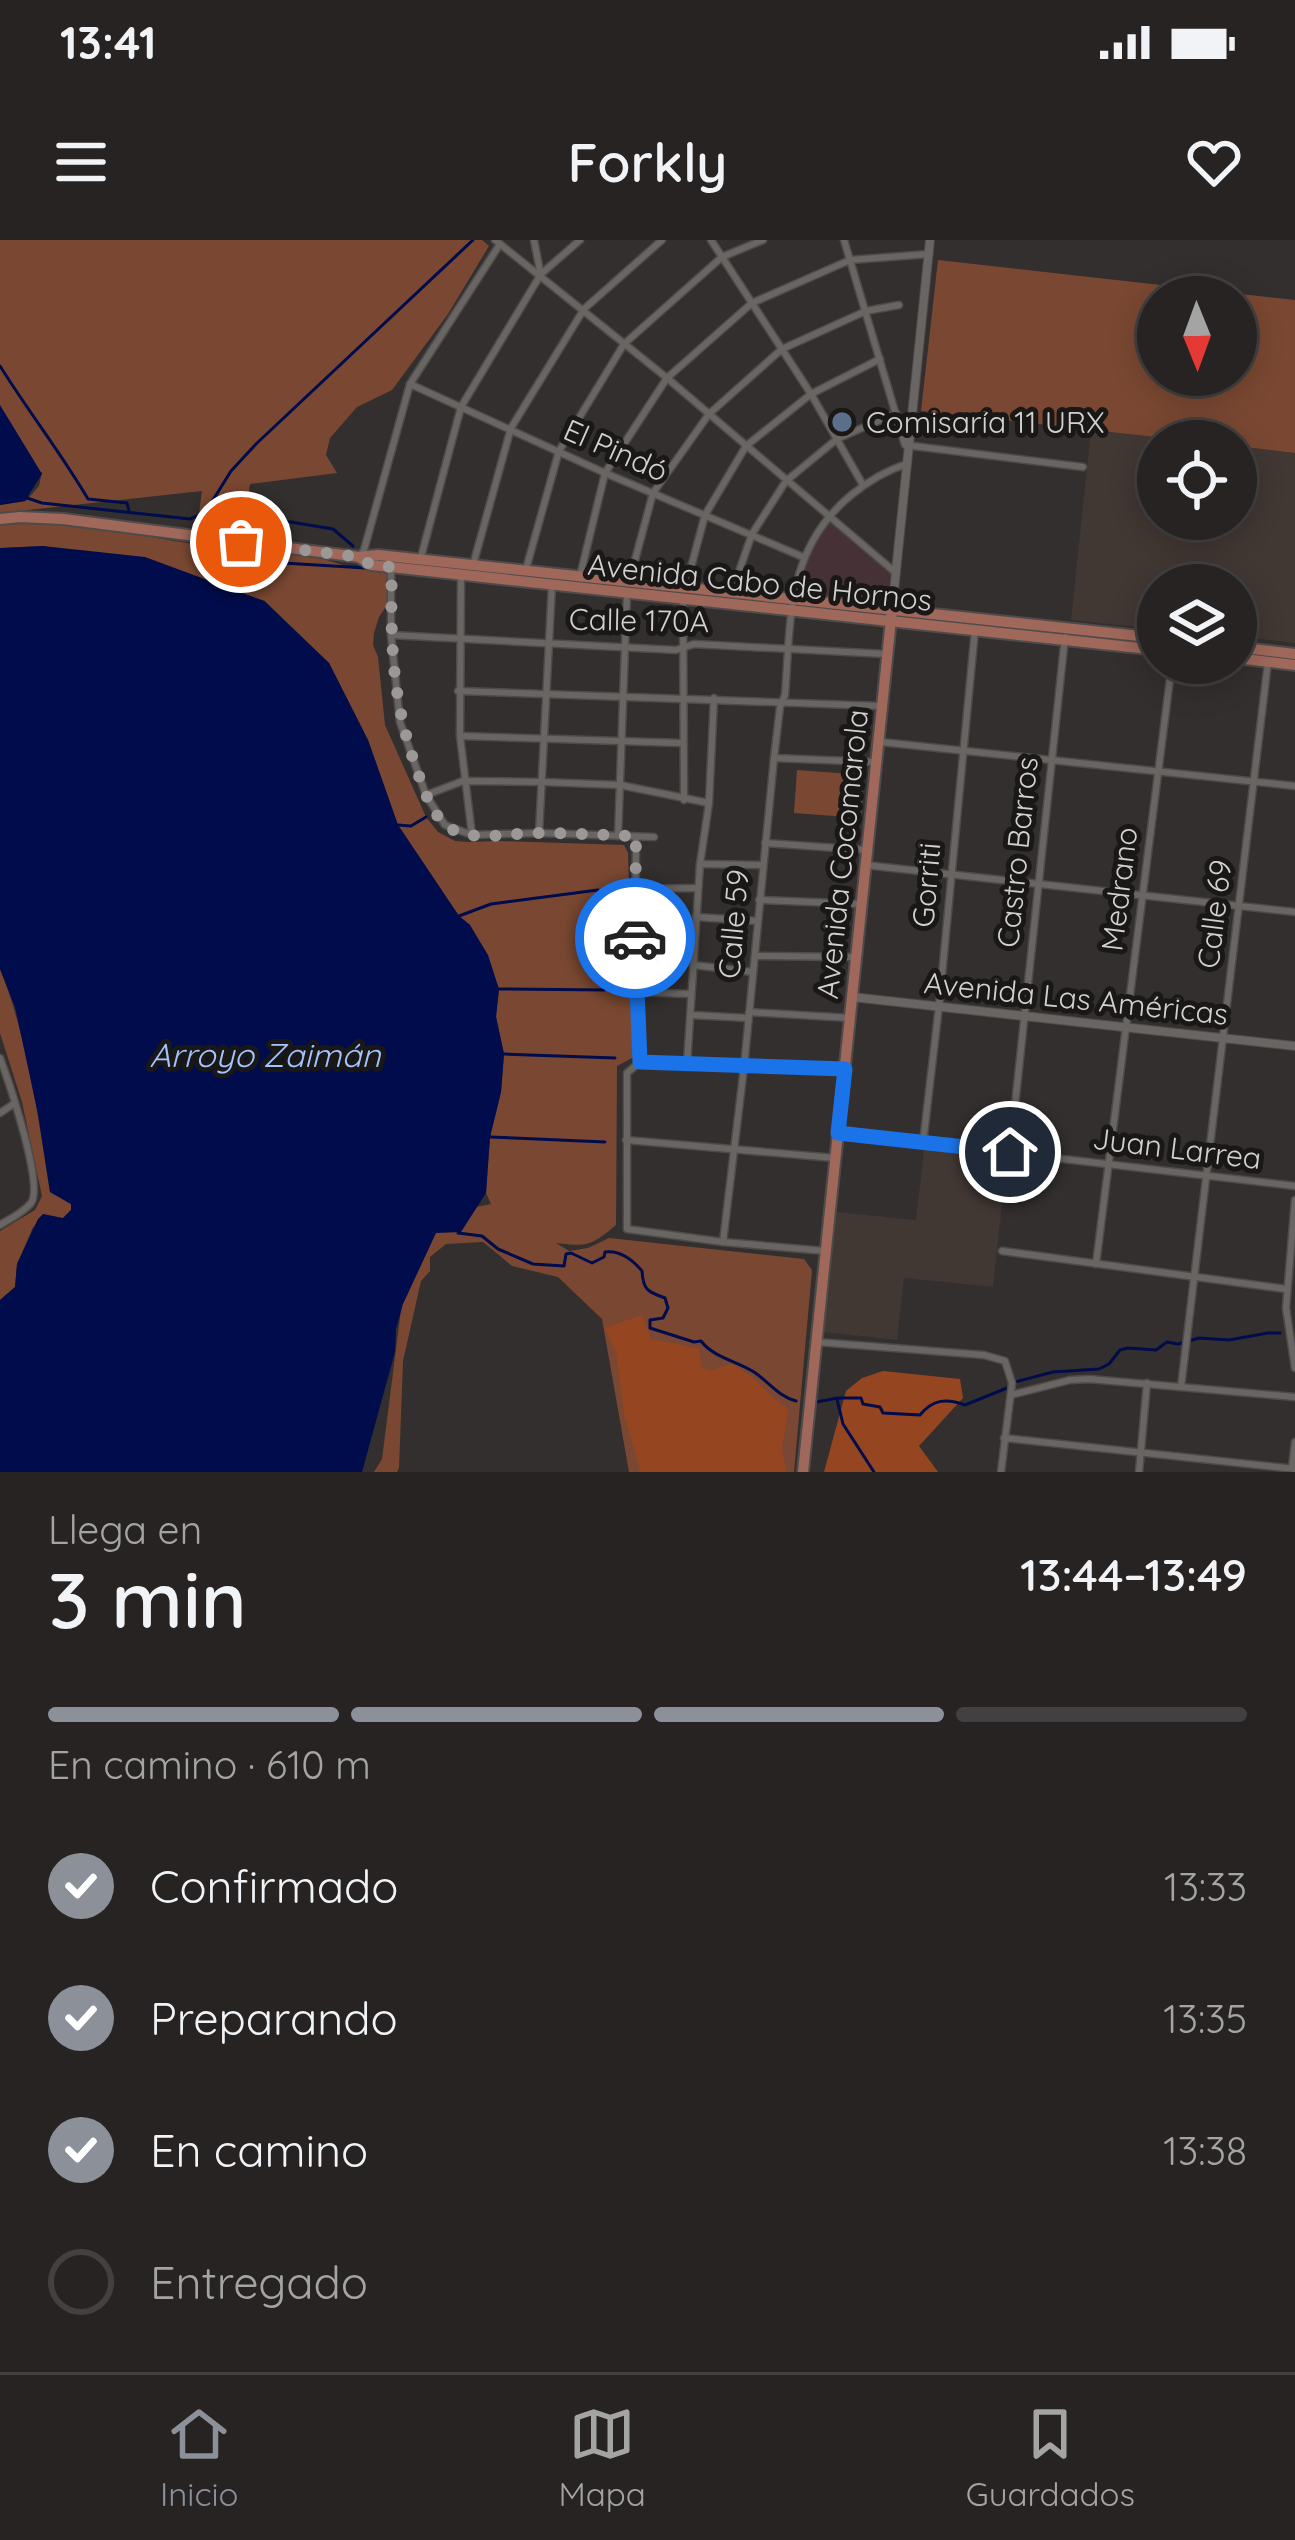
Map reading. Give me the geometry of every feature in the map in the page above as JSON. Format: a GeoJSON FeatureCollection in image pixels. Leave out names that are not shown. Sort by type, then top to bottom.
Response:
{"type":"FeatureCollection","features":[{"type":"Feature","properties":{"kind":"main road","name":"Avenida Cocomarola"},"geometry":{"type":"LineString","coordinates":[[803,1472],[930,240]]}},
{"type":"Feature","properties":{"kind":"main road","name":"Avenida Cabo de Hornos"},"geometry":{"type":"LineString","coordinates":[[0,519],[63,519],[359,557],[420,560],[552,584],[577,582],[792,604],[1137,646]]}},
{"type":"Feature","properties":{"kind":"main road","name":"Avenida Cabo de Hornos"},"geometry":{"type":"LineString","coordinates":[[359,557],[371,565],[526,571],[627,592],[684,593]]}},
{"type":"Feature","properties":{"kind":"main road","name":"Avenida Cabo de Hornos"},"geometry":{"type":"LineString","coordinates":[[891,615],[975,630],[1137,637]]}},
{"type":"Feature","properties":{"kind":"main road"},"geometry":{"type":"LineString","coordinates":[[1257,649],[1295,654]]}},
{"type":"Feature","properties":{"kind":"main road"},"geometry":{"type":"LineString","coordinates":[[1257,661],[1295,665]]}},
{"type":"Feature","properties":{"kind":"main road","name":"Avenida Las Américas"},"geometry":{"type":"LineString","coordinates":[[852,997],[1295,1046]]}},
{"type":"Feature","properties":{"kind":"street"},"geometry":{"type":"LineString","coordinates":[[534,240],[541,274]]}},
{"type":"Feature","properties":{"kind":"street"},"geometry":{"type":"LineString","coordinates":[[420,560],[460,406],[541,274],[580,240]]}},
{"type":"Feature","properties":{"kind":"street"},"geometry":{"type":"LineString","coordinates":[[472,836],[463,781],[458,639],[468,571],[511,428],[584,309],[662,240]]}},
{"type":"Feature","properties":{"kind":"street"},"geometry":{"type":"LineString","coordinates":[[711,240],[811,394],[863,485]]}},
{"type":"Feature","properties":{"kind":"street"},"geometry":{"type":"LineString","coordinates":[[526,571],[559,452],[624,344],[722,257],[763,240]]}},
{"type":"Feature","properties":{"kind":"street"},"geometry":{"type":"LineString","coordinates":[[844,240],[905,446],[1083,467]]}},
{"type":"Feature","properties":{"kind":"street"},"geometry":{"type":"LineString","coordinates":[[359,557],[410,384],[497,242],[584,309],[896,573]]}},
{"type":"Feature","properties":{"kind":"street"},"geometry":{"type":"LineString","coordinates":[[577,582],[605,473],[667,378],[752,303],[850,260],[929,254]]}},
{"type":"Feature","properties":{"kind":"street"},"geometry":{"type":"LineString","coordinates":[[631,575],[652,493],[709,414],[782,349],[866,310],[899,305]]}},
{"type":"Feature","properties":{"kind":"street"},"geometry":{"type":"LineString","coordinates":[[684,800],[684,593],[705,515],[746,446],[811,394],[880,359]]}},
{"type":"Feature","properties":{"kind":"street","name":"El Pindó"},"geometry":{"type":"LineString","coordinates":[[410,384],[803,557]]}},
{"type":"Feature","properties":{"kind":"street"},"geometry":{"type":"LineString","coordinates":[[734,586],[752,534],[786,481],[837,439],[896,413]]}},
{"type":"Feature","properties":{"kind":"street","name":"Calle 59"},"geometry":{"type":"LineString","coordinates":[[723,1242],[774,758],[792,604],[803,557],[829,516],[863,485],[907,464]]}},
{"type":"Feature","properties":{"kind":"street"},"geometry":{"type":"LineString","coordinates":[[392,567],[391,634],[400,722],[426,795],[445,824],[472,836],[654,837]]}},
{"type":"Feature","properties":{"kind":"street"},"geometry":{"type":"LineString","coordinates":[[539,833],[552,584]]}},
{"type":"Feature","properties":{"kind":"street"},"geometry":{"type":"LineString","coordinates":[[618,836],[627,592]]}},
{"type":"Feature","properties":{"kind":"street","name":"Gorriti"},"geometry":{"type":"LineString","coordinates":[[922,1143],[975,630]]}},
{"type":"Feature","properties":{"kind":"street","name":"Calle 170A"},"geometry":{"type":"LineString","coordinates":[[391,634],[676,650],[694,644],[886,654]]}},
{"type":"Feature","properties":{"kind":"street","name":"Castro Barros"},"geometry":{"type":"LineString","coordinates":[[1010,1152],[1065,634]]}},
{"type":"Feature","properties":{"kind":"street","name":"Calle 69"},"geometry":{"type":"LineString","coordinates":[[1181,1387],[1268,662]]}},
{"type":"Feature","properties":{"kind":"street","name":"Medrano"},"geometry":{"type":"LineString","coordinates":[[1096,1264],[1169,684]]}},
{"type":"Feature","properties":{"kind":"street"},"geometry":{"type":"LineString","coordinates":[[458,691],[880,706]]}},
{"type":"Feature","properties":{"kind":"street"},"geometry":{"type":"LineString","coordinates":[[687,1064],[700,864],[710,803],[714,698]]}},
{"type":"Feature","properties":{"kind":"street"},"geometry":{"type":"LineString","coordinates":[[460,736],[682,743]]}},
{"type":"Feature","properties":{"kind":"street"},"geometry":{"type":"LineString","coordinates":[[876,741],[1295,786]]}},
{"type":"Feature","properties":{"kind":"street"},"geometry":{"type":"LineString","coordinates":[[774,758],[874,762]]}},
{"type":"Feature","properties":{"kind":"street"},"geometry":{"type":"LineString","coordinates":[[426,795],[463,781],[543,782],[620,785],[710,803]]}},
{"type":"Feature","properties":{"kind":"street"},"geometry":{"type":"LineString","coordinates":[[636,836],[635,992],[640,1062]]}},
{"type":"Feature","properties":{"kind":"street"},"geometry":{"type":"LineString","coordinates":[[765,843],[866,850]]}},
{"type":"Feature","properties":{"kind":"street"},"geometry":{"type":"LineString","coordinates":[[700,864],[763,865]]}},
{"type":"Feature","properties":{"kind":"street"},"geometry":{"type":"LineString","coordinates":[[865,865],[1295,912]]}},
{"type":"Feature","properties":{"kind":"street"},"geometry":{"type":"LineString","coordinates":[[635,889],[698,888]]}},
{"type":"Feature","properties":{"kind":"street"},"geometry":{"type":"LineString","coordinates":[[759,900],[861,904]]}},
{"type":"Feature","properties":{"kind":"street"},"geometry":{"type":"LineString","coordinates":[[696,916],[758,921]]}},
{"type":"Feature","properties":{"kind":"street"},"geometry":{"type":"LineString","coordinates":[[754,956],[856,957]]}},
{"type":"Feature","properties":{"kind":"street"},"geometry":{"type":"LineString","coordinates":[[693,965],[752,972]]}},
{"type":"Feature","properties":{"kind":"street"},"geometry":{"type":"LineString","coordinates":[[635,992],[691,994]]}},
{"type":"Feature","properties":{"kind":"street"},"geometry":{"type":"LineString","coordinates":[[690,1015],[850,1018]]}},
{"type":"Feature","properties":{"kind":"street"},"geometry":{"type":"LineString","coordinates":[[0,1058],[36,1187],[30,1204],[3,1223],[0,1213]]}},
{"type":"Feature","properties":{"kind":"street"},"geometry":{"type":"LineString","coordinates":[[825,1251],[627,1229],[627,1073],[640,1062],[845,1069]]}},
{"type":"Feature","properties":{"kind":"street"},"geometry":{"type":"LineString","coordinates":[[0,1113],[15,1103]]}},
{"type":"Feature","properties":{"kind":"street","name":"Juan Larrea"},"geometry":{"type":"LineString","coordinates":[[838,1133],[1295,1186]]}},
{"type":"Feature","properties":{"kind":"street"},"geometry":{"type":"LineString","coordinates":[[626,1140],[836,1158]]}},
{"type":"Feature","properties":{"kind":"street"},"geometry":{"type":"LineString","coordinates":[[1295,1200],[1286,1288],[1295,1368]]}},
{"type":"Feature","properties":{"kind":"street"},"geometry":{"type":"LineString","coordinates":[[1003,1251],[1286,1288]]}},
{"type":"Feature","properties":{"kind":"street"},"geometry":{"type":"LineString","coordinates":[[816,1342],[984,1354],[1005,1361],[1012,1383],[1001,1472]]}},
{"type":"Feature","properties":{"kind":"street"},"geometry":{"type":"LineString","coordinates":[[1011,1395],[1089,1379],[1295,1397]]}},
{"type":"Feature","properties":{"kind":"street"},"geometry":{"type":"LineString","coordinates":[[1139,1472],[1147,1383]]}},
{"type":"Feature","properties":{"kind":"street"},"geometry":{"type":"LineString","coordinates":[[1004,1438],[1293,1470],[1295,1442]]}},
{"type":"Feature","properties":{"kind":"shaded area"},"geometry":{"type":"Polygon","coordinates":[[[0,240],[482,240],[489,246],[448,314],[392,390],[357,407],[330,438],[326,455],[337,473],[250,484],[240,548],[320,558],[356,569],[388,570],[389,602],[379,617],[373,645],[385,725],[426,817],[438,832],[468,842],[624,845],[628,853],[634,1057],[617,1066],[616,1225],[588,1243],[556,1243],[569,1251],[609,1238],[804,1259],[812,1270],[794,1472],[629,1472],[602,1319],[558,1277],[512,1266],[483,1242],[446,1244],[430,1257],[403,1361],[399,1468],[397,1472],[374,1472],[382,1459],[407,1263],[457,1211],[491,1204],[486,1193],[490,1137],[504,1054],[496,1016],[499,989],[470,925],[459,916],[398,825],[368,740],[329,663],[265,601],[43,546],[0,548],[0,525],[24,524],[98,529],[195,544],[202,491],[0,513],[0,505],[26,501],[39,486],[42,472],[0,476],[0,240]]]}},
{"type":"Feature","properties":{"kind":"shaded area"},"geometry":{"type":"Polygon","coordinates":[[[938,260],[1137,282],[1137,396],[1257,396],[1257,296],[1295,300],[1295,453],[1257,448],[1257,420],[1137,420],[1137,435],[921,411],[938,260]]]}},
{"type":"Feature","properties":{"kind":"shaded area"},"geometry":{"type":"Polygon","coordinates":[[[1091,430],[1137,435],[1137,540],[1257,540],[1257,448],[1295,453],[1295,643],[1257,638],[1257,564],[1137,564],[1137,627],[1071,620],[1091,430]]]}},
{"type":"Feature","properties":{"kind":"shaded area"},"geometry":{"type":"Polygon","coordinates":[[[829,516],[891,571],[886,606],[795,595],[806,557],[829,516]]]}},
{"type":"Feature","properties":{"kind":"shaded area"},"geometry":{"type":"Polygon","coordinates":[[[797,770],[864,775],[861,818],[794,813],[797,770]]]}},
{"type":"Feature","properties":{"kind":"shaded area"},"geometry":{"type":"Polygon","coordinates":[[[0,969],[25,1051],[50,1192],[71,1204],[71,1210],[63,1218],[33,1227],[17,1264],[15,1287],[0,1300],[0,1231],[35,1210],[42,1196],[22,1102],[0,1033],[0,969]]]}},
{"type":"Feature","properties":{"kind":"shaded area"},"geometry":{"type":"Polygon","coordinates":[[[924,1149],[1007,1158],[993,1287],[904,1278],[897,1340],[824,1332],[837,1212],[916,1220],[924,1149]]]}},
{"type":"Feature","properties":{"kind":"shaded area"},"geometry":{"type":"Polygon","coordinates":[[[642,1315],[651,1339],[699,1349],[701,1367],[709,1371],[731,1364],[788,1409],[782,1448],[786,1472],[641,1472],[625,1418],[616,1353],[605,1328],[642,1315]]]}},
{"type":"Feature","properties":{"kind":"shaded area"},"geometry":{"type":"Polygon","coordinates":[[[883,1371],[960,1379],[963,1398],[919,1446],[938,1472],[824,1472],[846,1391],[862,1378],[883,1371]]]}},
{"type":"Feature","properties":{"kind":"water"},"geometry":{"type":"Polygon","coordinates":[[[0,405],[42,474],[25,501],[0,505],[0,405]]]}},
{"type":"Feature","properties":{"kind":"water","name":"Arroyo Zaimán"},"geometry":{"type":"Polygon","coordinates":[[[43,546],[145,557],[264,601],[329,663],[368,740],[398,825],[488,955],[499,989],[496,1017],[504,1054],[486,1193],[461,1232],[436,1233],[403,1304],[395,1352],[362,1472],[0,1472],[0,1300],[15,1287],[17,1264],[38,1219],[43,1214],[63,1218],[71,1210],[71,1204],[50,1192],[15,1007],[0,969],[0,548],[43,546]]]}},
{"type":"Feature","properties":{"kind":"waterway"},"geometry":{"type":"LineString","coordinates":[[24,497],[190,519],[205,513],[231,471],[256,444],[473,240]]}},
{"type":"Feature","properties":{"kind":"waterway"},"geometry":{"type":"LineString","coordinates":[[0,366],[88,499],[127,503],[129,511]]}},
{"type":"Feature","properties":{"kind":"waterway"},"geometry":{"type":"LineString","coordinates":[[214,503],[248,515],[333,529],[353,546]]}},
{"type":"Feature","properties":{"kind":"waterway"},"geometry":{"type":"LineString","coordinates":[[209,581],[217,569],[250,561],[366,568]]}},
{"type":"Feature","properties":{"kind":"waterway"},"geometry":{"type":"LineString","coordinates":[[398,825],[411,826],[426,817]]}},
{"type":"Feature","properties":{"kind":"waterway"},"geometry":{"type":"LineString","coordinates":[[459,916],[491,904],[598,890]]}},
{"type":"Feature","properties":{"kind":"waterway"},"geometry":{"type":"LineString","coordinates":[[499,989],[604,990]]}},
{"type":"Feature","properties":{"kind":"waterway"},"geometry":{"type":"LineString","coordinates":[[504,1054],[615,1058]]}},
{"type":"Feature","properties":{"kind":"waterway"},"geometry":{"type":"LineString","coordinates":[[490,1137],[605,1142]]}},
{"type":"Feature","properties":{"kind":"waterway"},"geometry":{"type":"LineString","coordinates":[[458,1233],[482,1236],[498,1249],[533,1264],[564,1266],[566,1254],[571,1253],[592,1263],[605,1252],[625,1256],[642,1271],[648,1289],[665,1298],[668,1308],[663,1318],[650,1320],[650,1328],[701,1341],[796,1401]]}},
{"type":"Feature","properties":{"kind":"waterway"},"geometry":{"type":"LineString","coordinates":[[1015,1382],[1053,1372],[1099,1369],[1128,1348],[1156,1350],[1167,1342],[1280,1333]]}},
{"type":"Feature","properties":{"kind":"waterway"},"geometry":{"type":"LineString","coordinates":[[817,1402],[861,1398],[863,1404],[880,1407],[883,1413],[920,1415],[935,1403],[965,1405],[1007,1388]]}},
{"type":"Feature","properties":{"kind":"waterway"},"geometry":{"type":"LineString","coordinates":[[837,1399],[843,1424],[874,1472]]}},
{"type":"Feature","properties":{"kind":"way so far"},"geometry":{"type":"LineString","coordinates":[[241,542],[359,557],[371,565],[392,567],[392,667],[400,722],[435,812],[452,830],[472,836],[636,836],[635,938]]}},
{"type":"Feature","properties":{"kind":"place","name":"Comisaría 11 URX"},"geometry":{"type":"Point","coordinates":[842,422]}},
{"type":"Feature","properties":{"kind":"route"},"geometry":{"type":"LineString","coordinates":[[635,938],[640,1062],[845,1069],[838,1133],[1010,1152]]}}]}
